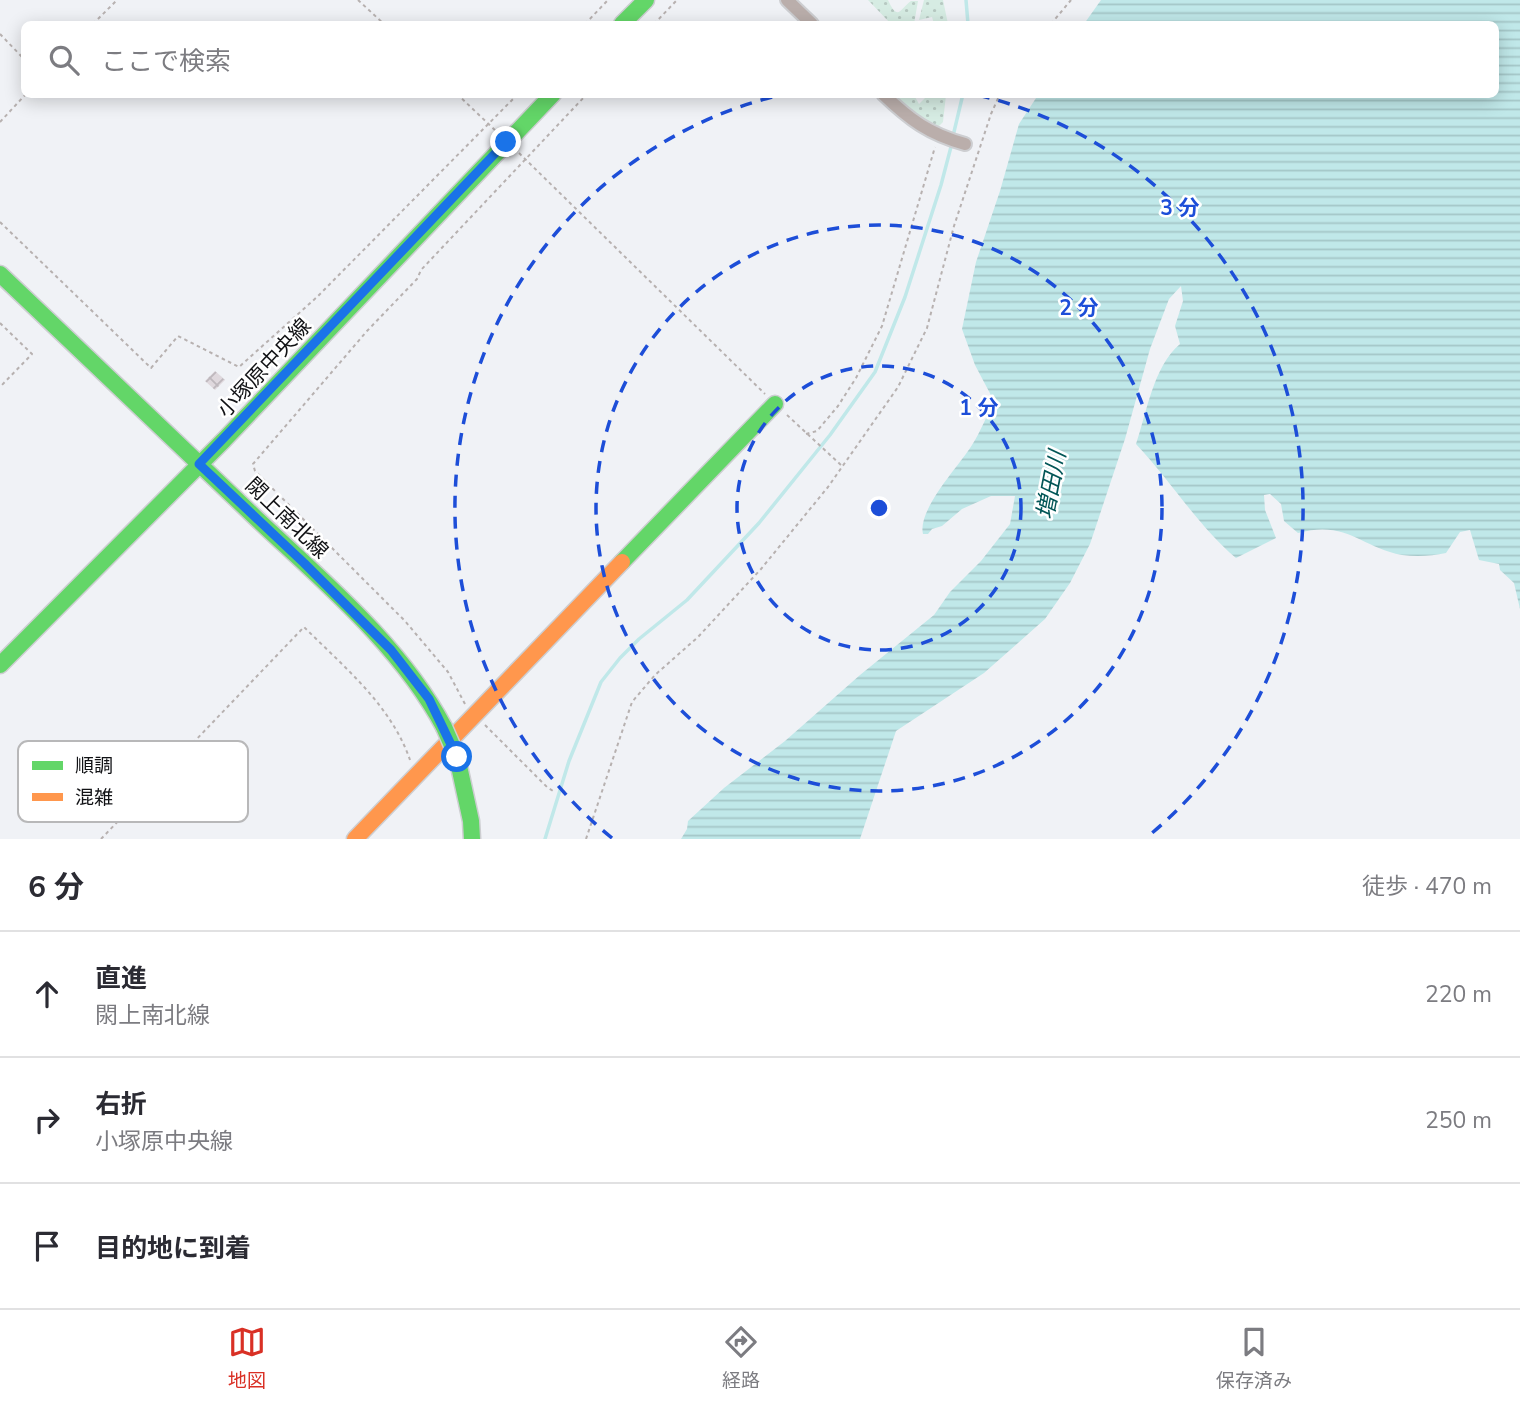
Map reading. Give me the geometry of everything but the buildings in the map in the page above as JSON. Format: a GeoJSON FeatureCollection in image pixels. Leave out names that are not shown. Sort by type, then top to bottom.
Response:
{"type":"FeatureCollection","features":[{"type":"Feature","properties":{"kind":"street"},"geometry":{"type":"LineString","coordinates":[[625,21],[646,0]]}},
{"type":"Feature","properties":{"kind":"street"},"geometry":{"type":"LineString","coordinates":[[787,0],[809,21]]}},
{"type":"Feature","properties":{"kind":"street","name":"小塚原中央線"},"geometry":{"type":"LineString","coordinates":[[0,665],[199,464],[549,98]]}},
{"type":"Feature","properties":{"kind":"street"},"geometry":{"type":"LineString","coordinates":[[887,98],[913,122],[961,143]]}},
{"type":"Feature","properties":{"kind":"street","name":"閖上南北線"},"geometry":{"type":"LineString","coordinates":[[0,274],[304,563],[391,650],[423,690],[457,757],[471,821],[472,839]]}},
{"type":"Feature","properties":{"kind":"street"},"geometry":{"type":"LineString","coordinates":[[355,839],[775,404]]}},
{"type":"Feature","properties":{"kind":"path"},"geometry":{"type":"LineString","coordinates":[[96,21],[117,0]]}},
{"type":"Feature","properties":{"kind":"path"},"geometry":{"type":"LineString","coordinates":[[358,0],[381,21]]}},
{"type":"Feature","properties":{"kind":"path"},"geometry":{"type":"LineString","coordinates":[[588,21],[608,0]]}},
{"type":"Feature","properties":{"kind":"path"},"geometry":{"type":"LineString","coordinates":[[657,21],[677,0]]}},
{"type":"Feature","properties":{"kind":"path"},"geometry":{"type":"LineString","coordinates":[[1054,21],[1071,0]]}},
{"type":"Feature","properties":{"kind":"path"},"geometry":{"type":"LineString","coordinates":[[0,34],[21,56]]}},
{"type":"Feature","properties":{"kind":"path"},"geometry":{"type":"LineString","coordinates":[[0,122],[22,98]]}},
{"type":"Feature","properties":{"kind":"path"},"geometry":{"type":"LineString","coordinates":[[461,98],[806,434],[843,466]]}},
{"type":"Feature","properties":{"kind":"path"},"geometry":{"type":"LineString","coordinates":[[0,222],[151,368],[178,336],[239,367],[317,297],[514,98]]}},
{"type":"Feature","properties":{"kind":"path"},"geometry":{"type":"LineString","coordinates":[[553,791],[484,724],[472,718],[448,672],[255,471],[253,464],[367,331],[417,279],[421,270],[583,98]]}},
{"type":"Feature","properties":{"kind":"path"},"geometry":{"type":"LineString","coordinates":[[586,839],[632,702],[655,675],[698,637],[761,569],[843,466],[898,387],[927,328],[967,187],[998,98]]}},
{"type":"Feature","properties":{"kind":"path"},"geometry":{"type":"LineString","coordinates":[[806,434],[817,431],[838,406],[873,348],[941,136]]}},
{"type":"Feature","properties":{"kind":"path"},"geometry":{"type":"LineString","coordinates":[[0,323],[32,354],[0,387]]}},
{"type":"Feature","properties":{"kind":"path"},"geometry":{"type":"LineString","coordinates":[[195,741],[304,627],[387,715],[404,745],[416,776]]}},
{"type":"Feature","properties":{"kind":"path"},"geometry":{"type":"LineString","coordinates":[[101,839],[117,822]]}},
{"type":"Feature","properties":{"kind":"green space"},"geometry":{"type":"Polygon","coordinates":[[[868,0],[888,0],[897,12],[911,1],[918,1],[915,21],[888,21],[868,0]]]}},
{"type":"Feature","properties":{"kind":"green space"},"geometry":{"type":"Polygon","coordinates":[[[924,0],[943,0],[947,21],[933,21],[932,17],[919,20],[924,0]]]}},
{"type":"Feature","properties":{"kind":"green space"},"geometry":{"type":"Polygon","coordinates":[[[898,98],[916,98],[919,104],[925,98],[946,98],[943,122],[938,127],[905,107],[898,98]]]}},
{"type":"Feature","properties":{"kind":"water","name":"増田川"},"geometry":{"type":"Polygon","coordinates":[[[1101,0],[1520,0],[1520,609],[1514,583],[1500,570],[1499,564],[1479,560],[1470,530],[1460,532],[1446,553],[1402,555],[1341,532],[1315,530],[1298,533],[1284,521],[1281,504],[1270,494],[1264,495],[1265,510],[1276,538],[1236,558],[1222,545],[1136,444],[1157,377],[1180,344],[1175,326],[1183,301],[1181,286],[1169,299],[1150,349],[1125,439],[1090,544],[1070,583],[1045,619],[984,673],[896,731],[860,839],[681,839],[688,821],[724,788],[785,741],[934,615],[950,592],[981,561],[1010,524],[1015,496],[991,496],[962,509],[942,526],[923,534],[926,513],[932,501],[972,445],[994,401],[975,365],[962,329],[976,262],[1019,124],[1036,98],[1499,98],[1499,21],[1086,21],[1101,0]]]}},
{"type":"Feature","properties":{"kind":"waterway"},"geometry":{"type":"LineString","coordinates":[[966,0],[968,21]]}},
{"type":"Feature","properties":{"kind":"waterway"},"geometry":{"type":"LineString","coordinates":[[953,136],[962,98]]}},
{"type":"Feature","properties":{"kind":"waterway"},"geometry":{"type":"LineString","coordinates":[[545,839],[569,761],[601,682],[620,658],[687,600],[759,523],[830,435],[875,372],[905,297],[952,143]]}},
{"type":"Feature","properties":{"kind":"traffic: fast"},"geometry":{"type":"LineString","coordinates":[[625,21],[646,0]]}},
{"type":"Feature","properties":{"kind":"traffic: fast"},"geometry":{"type":"LineString","coordinates":[[0,665],[224,440],[549,98]]}},
{"type":"Feature","properties":{"kind":"traffic: fast"},"geometry":{"type":"LineString","coordinates":[[0,274],[360,616],[406,669],[444,727]]}},
{"type":"Feature","properties":{"kind":"traffic: fast"},"geometry":{"type":"LineString","coordinates":[[622,562],[775,404]]}},
{"type":"Feature","properties":{"kind":"traffic: fast"},"geometry":{"type":"LineString","coordinates":[[444,727],[457,757]]}},
{"type":"Feature","properties":{"kind":"traffic: fast"},"geometry":{"type":"LineString","coordinates":[[457,757],[471,821],[472,839]]}},
{"type":"Feature","properties":{"kind":"traffic: slow"},"geometry":{"type":"LineString","coordinates":[[355,839],[622,562]]}},
{"type":"Feature","properties":{"kind":"route"},"geometry":{"type":"LineString","coordinates":[[457,757],[429,699],[410,671],[304,563],[199,464],[506,142]]}}]}
